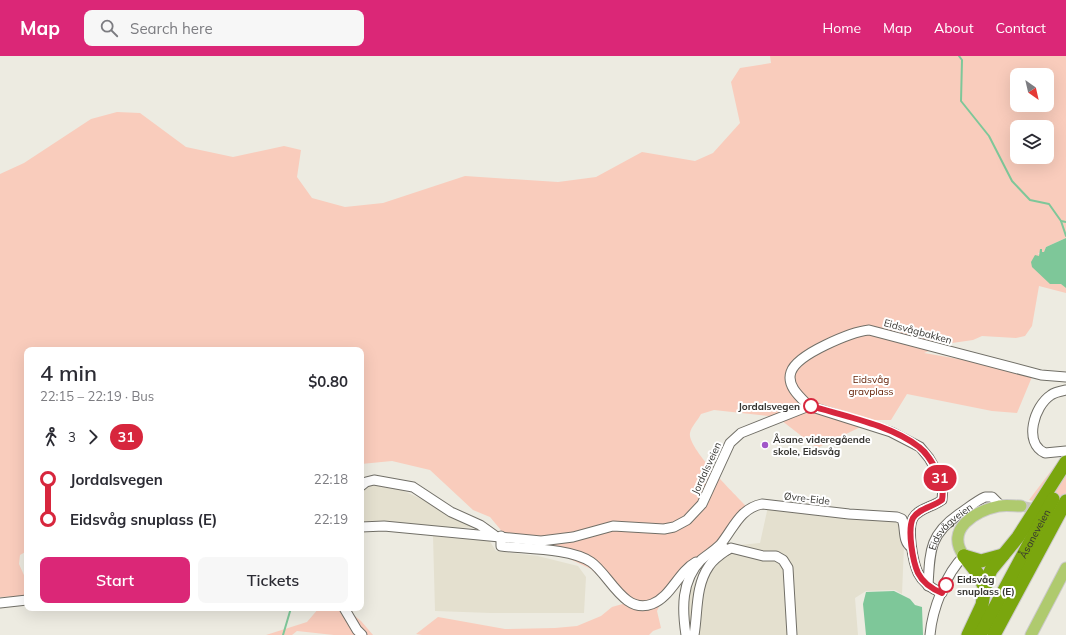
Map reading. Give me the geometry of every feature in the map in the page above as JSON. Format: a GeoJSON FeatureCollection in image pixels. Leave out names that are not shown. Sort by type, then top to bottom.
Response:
{"type":"FeatureCollection","features":[{"type":"Feature","properties":{"kind":"highway"},"geometry":{"type":"LineString","coordinates":[[968,635],[982,605],[984,588],[991,570],[1021,533],[1066,462]]}},
{"type":"Feature","properties":{"kind":"highway","name":"Åsaneveien"},"geometry":{"type":"LineString","coordinates":[[980,635],[1011,574],[1066,474]]}},
{"type":"Feature","properties":{"kind":"highway","name":"Åsaneveien"},"geometry":{"type":"LineString","coordinates":[[994,635],[1066,501]]}},
{"type":"Feature","properties":{"kind":"highway"},"geometry":{"type":"LineString","coordinates":[[1002,635],[1012,612],[1066,513]]}},
{"type":"Feature","properties":{"kind":"highway"},"geometry":{"type":"LineString","coordinates":[[964,556],[981,561],[1003,555]]}},
{"type":"Feature","properties":{"kind":"highway"},"geometry":{"type":"LineString","coordinates":[[964,556],[978,574],[984,588]]}},
{"type":"Feature","properties":{"kind":"main road","name":"Eidsvågveien"},"geometry":{"type":"LineString","coordinates":[[964,556],[959,547],[958,538],[964,524],[977,513],[1001,506],[1021,506]]}},
{"type":"Feature","properties":{"kind":"main road"},"geometry":{"type":"LineString","coordinates":[[1031,635],[1066,568]]}},
{"type":"Feature","properties":{"kind":"street","name":"Eidsvågbakken"},"geometry":{"type":"LineString","coordinates":[[810,406],[797,395],[790,383],[791,372],[798,363],[813,352],[858,332],[869,330],[940,350],[999,363],[1041,375],[1066,377]]}},
{"type":"Feature","properties":{"kind":"street"},"geometry":{"type":"LineString","coordinates":[[1066,390],[1051,395],[1041,404],[1036,417],[1032,439],[1035,445],[1045,453],[1066,452]]}},
{"type":"Feature","properties":{"kind":"street","name":"Jordalsveien"},"geometry":{"type":"LineString","coordinates":[[364,527],[384,526],[541,541],[573,537],[613,526],[664,529],[674,527],[687,520],[702,504],[730,443],[741,433],[810,406]]}},
{"type":"Feature","properties":{"kind":"street"},"geometry":{"type":"LineString","coordinates":[[810,406],[891,432],[920,447],[929,458],[940,478],[943,495],[942,500],[914,517],[911,527],[912,548],[918,573],[928,586],[942,593]]}},
{"type":"Feature","properties":{"kind":"street","name":"Jordalsveien"},"geometry":{"type":"LineString","coordinates":[[364,484],[374,480],[413,487],[451,512],[480,525],[497,536]]}},
{"type":"Feature","properties":{"kind":"street","name":"Eidsvågveien"},"geometry":{"type":"LineString","coordinates":[[928,586],[932,547],[939,530],[944,524],[985,497],[992,497],[1001,506]]}},
{"type":"Feature","properties":{"kind":"street","name":"Øvre-Eide"},"geometry":{"type":"LineString","coordinates":[[497,536],[501,546],[560,552],[585,559],[602,572],[618,592],[629,601],[638,605],[649,605],[657,602],[689,567],[724,547],[746,510],[753,506],[762,504],[849,514],[897,517],[902,519],[907,544],[912,548]]}},
{"type":"Feature","properties":{"kind":"street"},"geometry":{"type":"LineString","coordinates":[[694,635],[698,597],[704,576],[709,565],[724,547],[764,556],[776,556],[783,560],[788,568],[792,635]]}},
{"type":"Feature","properties":{"kind":"street"},"geometry":{"type":"LineString","coordinates":[[930,635],[932,619],[951,571],[964,556]]}},
{"type":"Feature","properties":{"kind":"street","name":"Øvre-Eide"},"geometry":{"type":"LineString","coordinates":[[686,635],[683,600],[689,578],[701,560]]}},
{"type":"Feature","properties":{"kind":"street"},"geometry":{"type":"LineString","coordinates":[[0,603],[24,600]]}},
{"type":"Feature","properties":{"kind":"street"},"geometry":{"type":"LineString","coordinates":[[346,611],[357,630],[362,635]]}},
{"type":"Feature","properties":{"kind":"shaded area"},"geometry":{"type":"Polygon","coordinates":[[[1066,238],[1066,288],[1061,284],[1050,284],[1032,267],[1031,262],[1035,255],[1039,256],[1040,249],[1044,252],[1046,247],[1066,238]]]}},
{"type":"Feature","properties":{"kind":"shaded area"},"geometry":{"type":"Polygon","coordinates":[[[377,479],[484,527],[364,531],[364,480],[377,479]]]}},
{"type":"Feature","properties":{"kind":"shaded area"},"geometry":{"type":"Polygon","coordinates":[[[769,502],[905,521],[902,594],[895,590],[866,591],[855,598],[858,635],[687,635],[689,594],[707,561],[728,546],[760,543],[769,502]]]}},
{"type":"Feature","properties":{"kind":"shaded area"},"geometry":{"type":"Polygon","coordinates":[[[433,536],[489,540],[496,551],[538,556],[578,566],[586,577],[584,613],[491,613],[435,611],[433,536]]]}},
{"type":"Feature","properties":{"kind":"shaded area"},"geometry":{"type":"Polygon","coordinates":[[[894,591],[910,599],[915,605],[922,607],[923,635],[866,635],[863,604],[866,592],[894,591]]]}},
{"type":"Feature","properties":{"kind":"green space","name":"Eidsvåg gravplass"},"geometry":{"type":"Polygon","coordinates":[[[770,56],[1066,56],[1066,238],[1046,247],[1044,252],[1038,253],[1066,288],[1066,293],[1039,286],[1032,326],[1025,336],[1016,338],[982,336],[973,340],[945,344],[924,353],[1034,372],[1017,413],[992,411],[907,394],[891,420],[875,420],[817,448],[777,417],[714,410],[701,414],[690,433],[691,440],[704,460],[747,507],[741,525],[718,549],[664,596],[657,611],[661,628],[653,631],[649,635],[422,635],[416,634],[438,617],[505,629],[555,628],[577,626],[601,616],[612,607],[626,603],[591,569],[555,552],[505,535],[490,517],[473,510],[430,470],[392,461],[364,464],[364,347],[24,347],[24,553],[20,555],[19,564],[24,575],[24,596],[0,597],[0,174],[24,163],[91,119],[117,112],[140,113],[186,147],[233,157],[284,146],[301,150],[297,177],[312,198],[345,207],[383,203],[465,176],[558,182],[596,177],[642,152],[695,161],[713,153],[740,123],[731,82],[740,68],[771,63],[770,56]]]}},
{"type":"Feature","properties":{"kind":"green space"},"geometry":{"type":"Polygon","coordinates":[[[1066,451],[1066,511],[989,635],[985,635],[1053,507],[1029,500],[1066,451]]]}},
{"type":"Feature","properties":{"kind":"green space"},"geometry":{"type":"Polygon","coordinates":[[[316,611],[349,611],[361,621],[373,635],[334,635],[297,631],[292,635],[266,635],[307,622],[316,611]]]}},
{"type":"Feature","properties":{"kind":"waterway"},"geometry":{"type":"LineString","coordinates":[[959,56],[962,60],[961,101],[989,136],[1012,181],[1030,200],[1049,204],[1061,221],[1066,222]]}},
{"type":"Feature","properties":{"kind":"waterway"},"geometry":{"type":"LineString","coordinates":[[1061,221],[1066,236]]}},
{"type":"Feature","properties":{"kind":"waterway"},"geometry":{"type":"LineString","coordinates":[[283,635],[290,611]]}},
{"type":"Feature","properties":{"kind":"tunnel"},"geometry":{"type":"LineString","coordinates":[[1021,506],[1066,516]]}},
{"type":"Feature","properties":{"kind":"bus line","name":"31"},"geometry":{"type":"LineString","coordinates":[[811,406],[891,432],[920,447],[929,458],[940,478],[943,487],[943,495],[942,500],[920,512],[912,520],[912,548],[918,573],[928,586],[942,593],[946,585]]}},
{"type":"Feature","properties":{"kind":"place","name":"Jordalsvegen"},"geometry":{"type":"Point","coordinates":[811,406]}},
{"type":"Feature","properties":{"kind":"place","name":"Åsane videregående skole, Eidsvåg"},"geometry":{"type":"Point","coordinates":[765,445]}},
{"type":"Feature","properties":{"kind":"place","name":"Eidsvåg snuplass (E)"},"geometry":{"type":"Point","coordinates":[946,585]}}]}
